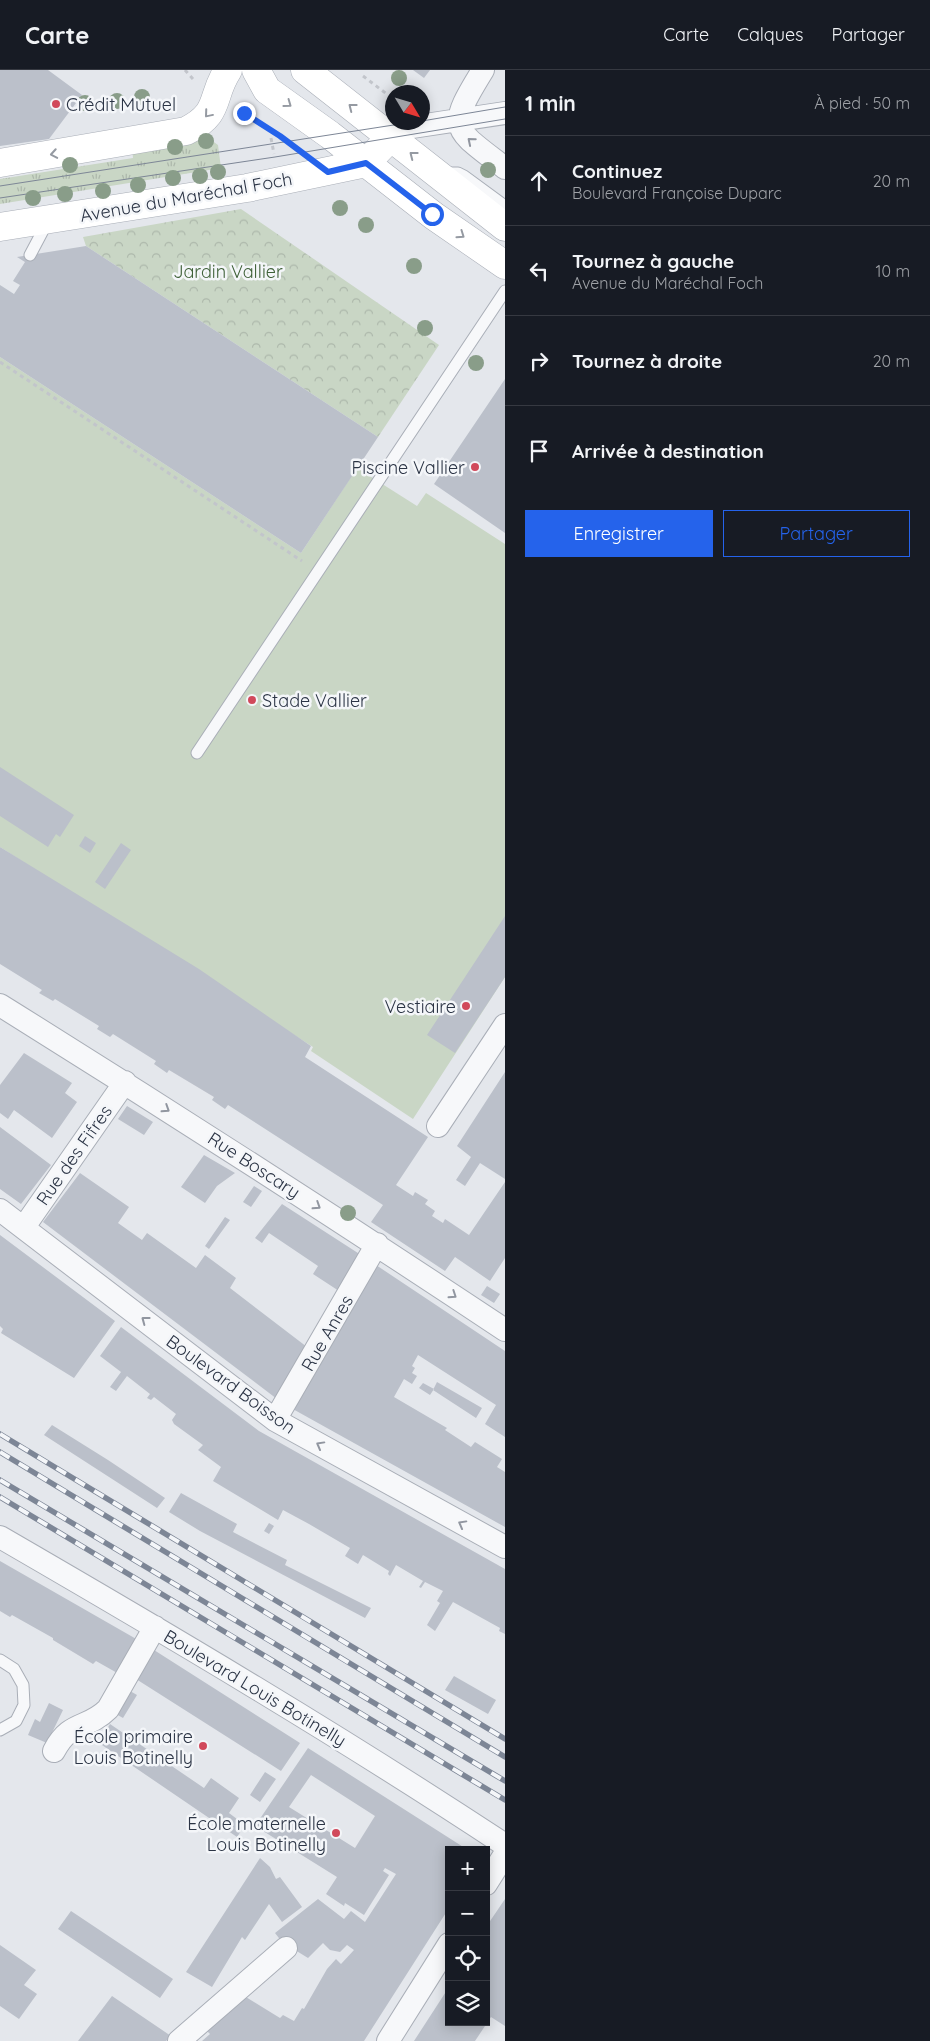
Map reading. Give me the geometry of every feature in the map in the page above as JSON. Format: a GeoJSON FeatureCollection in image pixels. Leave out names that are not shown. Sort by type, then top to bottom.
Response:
{"type":"FeatureCollection","features":[{"type":"Feature","properties":{"kind":"street"},"geometry":{"type":"LineString","coordinates":[[0,163],[186,131],[199,124],[214,107],[222,78],[228,70]]}},
{"type":"Feature","properties":{"kind":"street"},"geometry":{"type":"LineString","coordinates":[[256,70],[267,90],[434,216],[505,265]]}},
{"type":"Feature","properties":{"kind":"street"},"geometry":{"type":"LineString","coordinates":[[305,70],[505,227]]}},
{"type":"Feature","properties":{"kind":"street"},"geometry":{"type":"LineString","coordinates":[[482,70],[460,112],[459,126],[465,136],[505,168]]}},
{"type":"Feature","properties":{"kind":"street"},"geometry":{"type":"LineString","coordinates":[[366,163],[399,128],[460,112],[505,113]]}},
{"type":"Feature","properties":{"kind":"street","name":"Avenue du Maréchal Foch"},"geometry":{"type":"LineString","coordinates":[[0,227],[48,221],[247,188],[366,163]]}},
{"type":"Feature","properties":{"kind":"street","name":"Rue Boscary"},"geometry":{"type":"LineString","coordinates":[[0,1005],[125,1082],[377,1244],[505,1330]]}},
{"type":"Feature","properties":{"kind":"street"},"geometry":{"type":"LineString","coordinates":[[438,1126],[505,1025]]}},
{"type":"Feature","properties":{"kind":"street","name":"Rue des Fifres"},"geometry":{"type":"LineString","coordinates":[[24,1228],[125,1082]]}},
{"type":"Feature","properties":{"kind":"street","name":"Boulevard Boisson"},"geometry":{"type":"LineString","coordinates":[[0,1210],[275,1420],[505,1547]]}},
{"type":"Feature","properties":{"kind":"street","name":"Rue Anres"},"geometry":{"type":"LineString","coordinates":[[275,1420],[377,1244]]}},
{"type":"Feature","properties":{"kind":"street","name":"Boulevard Louis Botinelly"},"geometry":{"type":"LineString","coordinates":[[0,1537],[155,1627],[412,1783],[505,1845]]}},
{"type":"Feature","properties":{"kind":"street"},"geometry":{"type":"LineString","coordinates":[[54,1751],[61,1738],[70,1730],[100,1718],[108,1709],[155,1627]]}},
{"type":"Feature","properties":{"kind":"street"},"geometry":{"type":"LineString","coordinates":[[490,1878],[505,1854]]}},
{"type":"Feature","properties":{"kind":"street"},"geometry":{"type":"LineString","coordinates":[[179,2041],[286,1948]]}},
{"type":"Feature","properties":{"kind":"street"},"geometry":{"type":"LineString","coordinates":[[388,2041],[445,1950]]}},
{"type":"Feature","properties":{"kind":"lane"},"geometry":{"type":"LineString","coordinates":[[435,172],[458,173],[505,206]]}},
{"type":"Feature","properties":{"kind":"lane"},"geometry":{"type":"LineString","coordinates":[[30,254],[48,221]]}},
{"type":"Feature","properties":{"kind":"lane"},"geometry":{"type":"LineString","coordinates":[[197,753],[317,570],[505,291]]}},
{"type":"Feature","properties":{"kind":"lane"},"geometry":{"type":"LineString","coordinates":[[0,1660],[14,1669],[23,1684],[24,1704],[16,1721],[0,1730]]}},
{"type":"Feature","properties":{"kind":"path"},"geometry":{"type":"LineString","coordinates":[[362,76],[385,93]]}},
{"type":"Feature","properties":{"kind":"path"},"geometry":{"type":"LineString","coordinates":[[234,111],[244,113],[273,132]]}},
{"type":"Feature","properties":{"kind":"path"},"geometry":{"type":"LineString","coordinates":[[0,362],[317,570]]}},
{"type":"Feature","properties":{"kind":"green space"},"geometry":{"type":"Polygon","coordinates":[[[203,134],[218,145],[221,168],[0,204],[0,179],[133,158],[132,147],[203,134]]]}},
{"type":"Feature","properties":{"kind":"green space","name":"Jardin Vallier"},"geometry":{"type":"Polygon","coordinates":[[[241,209],[439,345],[378,437],[86,246],[83,237],[241,209]]]}},
{"type":"Feature","properties":{"kind":"green space","name":"Stade Vallier"},"geometry":{"type":"Polygon","coordinates":[[[0,357],[301,553],[357,468],[417,506],[426,493],[505,544],[505,977],[413,1119],[311,1051],[313,1047],[0,847],[0,357]]]}},
{"type":"Feature","properties":{"kind":"building"},"geometry":{"type":"Polygon","coordinates":[[[0,70],[48,70],[82,95],[49,139],[0,146],[0,70]]]}},
{"type":"Feature","properties":{"kind":"building"},"geometry":{"type":"Polygon","coordinates":[[[413,70],[430,70],[424,78],[413,70]]]}},
{"type":"Feature","properties":{"kind":"building"},"geometry":{"type":"Polygon","coordinates":[[[86,246],[378,437],[301,553],[0,357],[0,285],[14,294],[20,285],[13,281],[25,262],[17,257],[86,246]]]}},
{"type":"Feature","properties":{"kind":"building","name":"Piscine Vallier"},"geometry":{"type":"Polygon","coordinates":[[[505,379],[505,533],[434,484],[505,379]]]}},
{"type":"Feature","properties":{"kind":"building"},"geometry":{"type":"Polygon","coordinates":[[[0,767],[74,815],[60,837],[56,834],[48,847],[0,816],[0,767]]]}},
{"type":"Feature","properties":{"kind":"building"},"geometry":{"type":"Polygon","coordinates":[[[85,836],[96,843],[90,853],[79,846],[85,836]]]}},
{"type":"Feature","properties":{"kind":"building"},"geometry":{"type":"Polygon","coordinates":[[[121,843],[131,850],[105,889],[95,882],[121,843]]]}},
{"type":"Feature","properties":{"kind":"building"},"geometry":{"type":"Polygon","coordinates":[[[0,847],[199,969],[311,1046],[305,1057],[428,1137],[396,1185],[413,1196],[415,1192],[428,1200],[425,1204],[435,1211],[432,1216],[443,1223],[445,1219],[469,1235],[505,1182],[505,1258],[490,1281],[455,1257],[445,1271],[371,1222],[383,1205],[228,1105],[225,1109],[212,1100],[214,1097],[169,1070],[167,1073],[154,1064],[156,1061],[113,1034],[110,1037],[97,1029],[99,1026],[55,999],[53,1001],[39,993],[42,990],[0,964],[0,847]]]}},
{"type":"Feature","properties":{"kind":"building","name":"Vestiaire"},"geometry":{"type":"Polygon","coordinates":[[[505,916],[505,977],[455,1053],[427,1035],[505,916]]]}},
{"type":"Feature","properties":{"kind":"building"},"geometry":{"type":"Polygon","coordinates":[[[24,1053],[72,1083],[65,1093],[77,1102],[52,1138],[14,1110],[8,1119],[0,1113],[0,1085],[24,1053]]]}},
{"type":"Feature","properties":{"kind":"building"},"geometry":{"type":"Polygon","coordinates":[[[505,1072],[505,1179],[480,1163],[465,1186],[456,1180],[471,1157],[457,1146],[505,1072]]]}},
{"type":"Feature","properties":{"kind":"building"},"geometry":{"type":"Polygon","coordinates":[[[127,1106],[153,1122],[144,1135],[118,1119],[127,1106]]]}},
{"type":"Feature","properties":{"kind":"building"},"geometry":{"type":"Polygon","coordinates":[[[0,1127],[51,1165],[21,1204],[0,1189],[0,1127]]]}},
{"type":"Feature","properties":{"kind":"building"},"geometry":{"type":"Polygon","coordinates":[[[204,1155],[235,1173],[217,1186],[205,1203],[181,1187],[204,1155]]]}},
{"type":"Feature","properties":{"kind":"building"},"geometry":{"type":"Polygon","coordinates":[[[80,1173],[129,1207],[118,1223],[142,1240],[147,1233],[196,1268],[205,1255],[236,1278],[230,1288],[307,1347],[277,1399],[43,1222],[80,1173]]]}},
{"type":"Feature","properties":{"kind":"building"},"geometry":{"type":"Polygon","coordinates":[[[254,1186],[262,1191],[251,1207],[243,1202],[254,1186]]]}},
{"type":"Feature","properties":{"kind":"building"},"geometry":{"type":"Polygon","coordinates":[[[282,1204],[361,1255],[339,1291],[313,1274],[318,1266],[269,1233],[262,1243],[255,1238],[282,1204]]]}},
{"type":"Feature","properties":{"kind":"building"},"geometry":{"type":"Polygon","coordinates":[[[225,1217],[230,1220],[209,1249],[205,1246],[225,1217]]]}},
{"type":"Feature","properties":{"kind":"building"},"geometry":{"type":"Polygon","coordinates":[[[0,1235],[115,1321],[74,1378],[1,1333],[3,1329],[0,1326],[0,1235]]]}},
{"type":"Feature","properties":{"kind":"building"},"geometry":{"type":"Polygon","coordinates":[[[376,1265],[505,1351],[505,1437],[485,1424],[496,1405],[418,1355],[412,1366],[415,1368],[412,1373],[417,1376],[412,1384],[404,1379],[394,1397],[447,1428],[445,1430],[471,1447],[475,1442],[502,1459],[497,1467],[505,1472],[505,1527],[291,1408],[376,1265]]]}},
{"type":"Feature","properties":{"kind":"building"},"geometry":{"type":"Polygon","coordinates":[[[487,1286],[500,1294],[494,1303],[481,1295],[487,1286]]]}},
{"type":"Feature","properties":{"kind":"building"},"geometry":{"type":"Polygon","coordinates":[[[121,1327],[259,1431],[505,1569],[505,1634],[499,1631],[500,1628],[453,1602],[435,1631],[427,1625],[440,1603],[437,1601],[443,1591],[425,1582],[421,1588],[419,1587],[423,1581],[396,1565],[390,1576],[388,1574],[389,1571],[363,1555],[358,1564],[345,1556],[350,1548],[309,1524],[283,1510],[278,1520],[213,1481],[221,1467],[198,1450],[203,1445],[174,1424],[172,1420],[176,1414],[154,1397],[151,1400],[147,1398],[150,1394],[127,1376],[116,1391],[110,1387],[121,1372],[100,1356],[121,1327]]]}},
{"type":"Feature","properties":{"kind":"building"},"geometry":{"type":"Polygon","coordinates":[[[437,1382],[482,1408],[476,1418],[433,1390],[437,1382]]]}},
{"type":"Feature","properties":{"kind":"building"},"geometry":{"type":"Polygon","coordinates":[[[423,1383],[434,1389],[430,1395],[419,1388],[423,1383]]]}},
{"type":"Feature","properties":{"kind":"building"},"geometry":{"type":"Polygon","coordinates":[[[52,1425],[165,1498],[157,1508],[44,1435],[52,1425]]]}},
{"type":"Feature","properties":{"kind":"building"},"geometry":{"type":"Polygon","coordinates":[[[181,1493],[237,1524],[233,1532],[287,1560],[285,1565],[371,1608],[365,1618],[200,1531],[169,1512],[181,1493]]]}},
{"type":"Feature","properties":{"kind":"building"},"geometry":{"type":"Polygon","coordinates":[[[269,1523],[274,1526],[269,1534],[264,1531],[269,1523]]]}},
{"type":"Feature","properties":{"kind":"building"},"geometry":{"type":"Polygon","coordinates":[[[0,1561],[138,1640],[119,1674],[96,1661],[93,1664],[53,1640],[53,1638],[12,1615],[10,1617],[0,1611],[0,1561]]]}},
{"type":"Feature","properties":{"kind":"building"},"geometry":{"type":"Polygon","coordinates":[[[154,1650],[300,1743],[281,1771],[136,1679],[154,1650]]]}},
{"type":"Feature","properties":{"kind":"building"},"geometry":{"type":"Polygon","coordinates":[[[454,1676],[496,1700],[488,1714],[445,1690],[454,1676]]]}},
{"type":"Feature","properties":{"kind":"building"},"geometry":{"type":"Polygon","coordinates":[[[130,1691],[137,1695],[123,1718],[116,1714],[130,1691]]]}},
{"type":"Feature","properties":{"kind":"building"},"geometry":{"type":"Polygon","coordinates":[[[49,1703],[63,1710],[47,1743],[28,1735],[35,1719],[40,1722],[49,1703]]]}},
{"type":"Feature","properties":{"kind":"building"},"geometry":{"type":"Polygon","coordinates":[[[110,1724],[204,1788],[211,1778],[239,1798],[229,1813],[245,1825],[237,1837],[99,1743],[110,1724]]]}},
{"type":"Feature","properties":{"kind":"building"},"geometry":{"type":"Polygon","coordinates":[[[308,1748],[462,1846],[445,1846],[445,1914],[364,2041],[202,2041],[210,2034],[208,2032],[209,2021],[241,1994],[280,2018],[283,2015],[294,2021],[302,2008],[304,2009],[327,1969],[336,1959],[341,1964],[354,1950],[347,1945],[340,1952],[330,1950],[323,1943],[308,1958],[282,1942],[275,1933],[318,1899],[344,1919],[351,1911],[365,1922],[396,1874],[385,1868],[383,1871],[389,1875],[364,1915],[345,1903],[344,1906],[326,1894],[337,1877],[255,1826],[308,1748]],[[311,1775],[289,1807],[355,1848],[375,1816],[311,1775]]]}},
{"type":"Feature","properties":{"kind":"building"},"geometry":{"type":"Polygon","coordinates":[[[265,1772],[276,1779],[260,1802],[250,1795],[265,1772]]]}},
{"type":"Feature","properties":{"kind":"building"},"geometry":{"type":"Polygon","coordinates":[[[260,1858],[270,1867],[276,1879],[280,1877],[302,1907],[282,1922],[269,1904],[245,1940],[242,1937],[212,1987],[186,1972],[260,1858]]]}},
{"type":"Feature","properties":{"kind":"building"},"geometry":{"type":"Polygon","coordinates":[[[505,1899],[505,2026],[491,2017],[490,2018],[490,1921],[505,1899]]]}},
{"type":"Feature","properties":{"kind":"building"},"geometry":{"type":"Polygon","coordinates":[[[71,1911],[173,1979],[160,1998],[58,1929],[71,1911]]]}},
{"type":"Feature","properties":{"kind":"building"},"geometry":{"type":"Polygon","coordinates":[[[0,1945],[36,1970],[24,1985],[37,1994],[19,2019],[0,2006],[0,1945]]]}},
{"type":"Feature","properties":{"kind":"building"},"geometry":{"type":"Polygon","coordinates":[[[445,1993],[445,2026],[485,2026],[475,2041],[414,2041],[445,1993]]]}},
{"type":"Feature","properties":{"kind":"building"},"geometry":{"type":"Polygon","coordinates":[[[112,1996],[171,2036],[166,2041],[78,2041],[112,1996]]]}},
{"type":"Feature","properties":{"kind":"tram line"},"geometry":{"type":"LineString","coordinates":[[430,120],[505,107]]}},
{"type":"Feature","properties":{"kind":"tram line"},"geometry":{"type":"LineString","coordinates":[[0,198],[275,157],[505,119]]}},
{"type":"Feature","properties":{"kind":"tram line"},"geometry":{"type":"LineString","coordinates":[[0,186],[385,126]]}},
{"type":"Feature","properties":{"kind":"railway"},"geometry":{"type":"LineString","coordinates":[[0,1434],[505,1739]]}},
{"type":"Feature","properties":{"kind":"railway"},"geometry":{"type":"LineString","coordinates":[[0,1452],[505,1757]]}},
{"type":"Feature","properties":{"kind":"railway"},"geometry":{"type":"LineString","coordinates":[[0,1480],[505,1781]]}},
{"type":"Feature","properties":{"kind":"railway"},"geometry":{"type":"LineString","coordinates":[[0,1497],[505,1800]]}},
{"type":"Feature","properties":{"kind":"place","name":"Crédit Mutuel"},"geometry":{"type":"Point","coordinates":[56,104]}},
{"type":"Feature","properties":{"kind":"place","name":"Piscine Vallier"},"geometry":{"type":"Point","coordinates":[475,467]}},
{"type":"Feature","properties":{"kind":"place","name":"Stade Vallier"},"geometry":{"type":"Point","coordinates":[252,700]}},
{"type":"Feature","properties":{"kind":"place","name":"Vestiaire"},"geometry":{"type":"Point","coordinates":[466,1006]}},
{"type":"Feature","properties":{"kind":"place","name":"École primaire Louis Botinelly"},"geometry":{"type":"Point","coordinates":[203,1746]}},
{"type":"Feature","properties":{"kind":"place","name":"École maternelle Louis Botinelly"},"geometry":{"type":"Point","coordinates":[336,1833]}},
{"type":"Feature","properties":{"kind":"route"},"geometry":{"type":"LineString","coordinates":[[244,113],[280,136],[328,172],[366,163],[432,214]]}}]}
